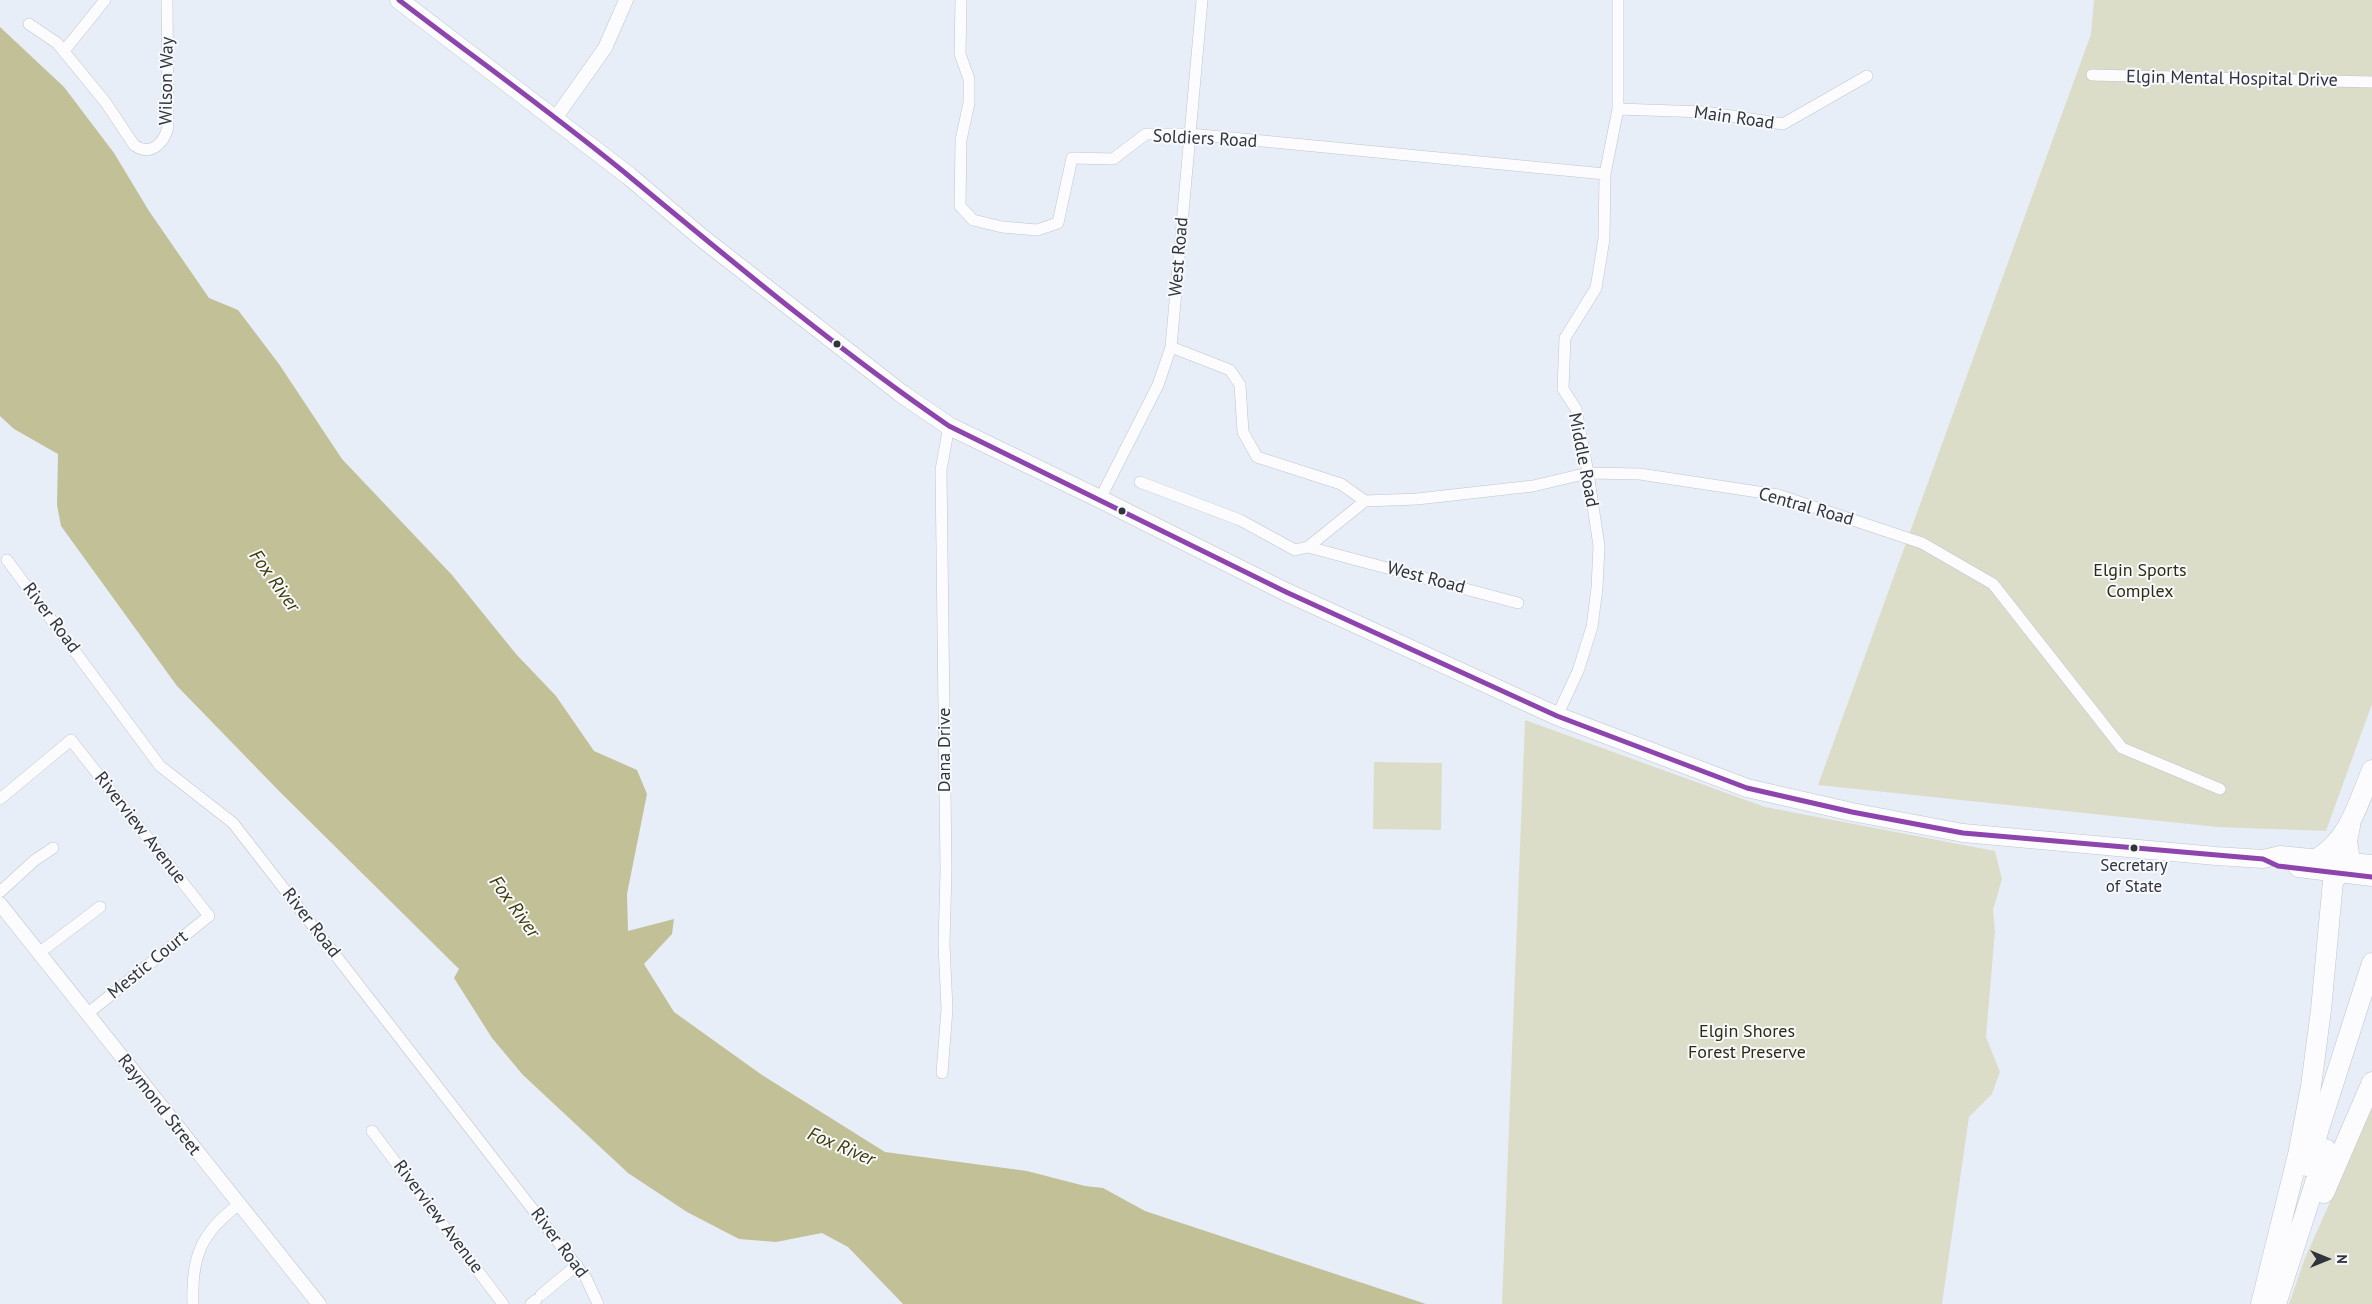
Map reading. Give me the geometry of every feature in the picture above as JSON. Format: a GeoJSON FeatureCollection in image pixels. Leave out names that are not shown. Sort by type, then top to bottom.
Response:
{"type":"FeatureCollection","features":[{"type":"Feature","properties":{"kind":"highway"},"geometry":{"type":"LineString","coordinates":[[2261,1304],[2298,1155],[2321,1010],[2333,881],[2344,867],[2350,826],[2372,770]]}},
{"type":"Feature","properties":{"kind":"highway"},"geometry":{"type":"LineString","coordinates":[[2318,858],[2330,851],[2350,826]]}},
{"type":"Feature","properties":{"kind":"highway"},"geometry":{"type":"LineString","coordinates":[[2261,1304],[2372,963]]}},
{"type":"Feature","properties":{"kind":"highway"},"geometry":{"type":"LineString","coordinates":[[2276,1304],[2372,1006]]}},
{"type":"Feature","properties":{"kind":"highway"},"geometry":{"type":"LineString","coordinates":[[2276,1304],[2372,1082]]}},
{"type":"Feature","properties":{"kind":"main road"},"geometry":{"type":"LineString","coordinates":[[400,0],[629,176],[702,238],[902,394],[949,426],[1286,592],[1557,716],[1748,788],[1852,812],[1963,833],[2015,839],[2263,859],[2280,855],[2318,858],[2372,877]]}},
{"type":"Feature","properties":{"kind":"main road"},"geometry":{"type":"LineString","coordinates":[[2263,859],[2278,866],[2344,867],[2372,864]]}},
{"type":"Feature","properties":{"kind":"street"},"geometry":{"type":"LineString","coordinates":[[28,24],[57,43],[64,51],[105,0]]}},
{"type":"Feature","properties":{"kind":"street","name":"Wilson Way"},"geometry":{"type":"LineString","coordinates":[[64,51],[106,104],[134,145],[146,149],[160,144],[168,127],[167,0]]}},
{"type":"Feature","properties":{"kind":"street"},"geometry":{"type":"LineString","coordinates":[[554,120],[604,48],[626,0]]}},
{"type":"Feature","properties":{"kind":"street","name":"Soldiers Road"},"geometry":{"type":"LineString","coordinates":[[961,0],[960,54],[969,79],[969,103],[961,140],[960,206],[973,220],[1002,227],[1037,230],[1058,223],[1072,158],[1113,159],[1146,134],[1190,134],[1605,174]]}},
{"type":"Feature","properties":{"kind":"street","name":"West Road"},"geometry":{"type":"LineString","coordinates":[[1100,499],[1158,384],[1171,347],[1202,0]]}},
{"type":"Feature","properties":{"kind":"street","name":"Middle Road"},"geometry":{"type":"LineString","coordinates":[[1557,716],[1578,671],[1589,636],[1598,588],[1599,546],[1588,473],[1576,410],[1563,389],[1565,338],[1596,288],[1604,239],[1605,174],[1618,109],[1618,0]]}},
{"type":"Feature","properties":{"kind":"street","name":"Elgin Mental Hospital Drive"},"geometry":{"type":"LineString","coordinates":[[2092,75],[2372,82]]}},
{"type":"Feature","properties":{"kind":"street","name":"Main Road"},"geometry":{"type":"LineString","coordinates":[[1618,109],[1705,112],[1783,124],[1867,76]]}},
{"type":"Feature","properties":{"kind":"street"},"geometry":{"type":"LineString","coordinates":[[1171,347],[1230,370],[1240,385],[1243,432],[1257,457],[1340,484],[1365,501],[1308,547]]}},
{"type":"Feature","properties":{"kind":"street","name":"Dana Drive"},"geometry":{"type":"LineString","coordinates":[[942,1073],[947,1009],[944,944],[946,872],[941,470],[949,426]]}},
{"type":"Feature","properties":{"kind":"street","name":"Central Road"},"geometry":{"type":"LineString","coordinates":[[1365,501],[1417,499],[1534,486],[1588,473],[1640,474],[1778,495],[1922,543],[1993,584],[2122,748],[2220,790]]}},
{"type":"Feature","properties":{"kind":"street","name":"West Road"},"geometry":{"type":"LineString","coordinates":[[1140,482],[1240,520],[1295,550],[1308,547],[1518,603]]}},
{"type":"Feature","properties":{"kind":"street","name":"River Road"},"geometry":{"type":"LineString","coordinates":[[7,560],[160,766],[233,823],[577,1266],[586,1278],[598,1304]]}},
{"type":"Feature","properties":{"kind":"street","name":"Riverview Avenue"},"geometry":{"type":"LineString","coordinates":[[0,799],[71,740],[209,916]]}},
{"type":"Feature","properties":{"kind":"street"},"geometry":{"type":"LineString","coordinates":[[0,892],[35,860],[53,848]]}},
{"type":"Feature","properties":{"kind":"street","name":"Raymond Street"},"geometry":{"type":"LineString","coordinates":[[0,904],[238,1205],[319,1304]]}},
{"type":"Feature","properties":{"kind":"street"},"geometry":{"type":"LineString","coordinates":[[39,953],[100,907]]}},
{"type":"Feature","properties":{"kind":"street","name":"Mestic Court"},"geometry":{"type":"LineString","coordinates":[[87,1014],[209,916]]}},
{"type":"Feature","properties":{"kind":"street","name":"Riverview Avenue"},"geometry":{"type":"LineString","coordinates":[[372,1131],[503,1304]]}},
{"type":"Feature","properties":{"kind":"street"},"geometry":{"type":"LineString","coordinates":[[193,1304],[193,1274],[200,1249],[213,1226],[238,1205]]}},
{"type":"Feature","properties":{"kind":"street"},"geometry":{"type":"LineString","coordinates":[[536,1300],[577,1266]]}},
{"type":"Feature","properties":{"kind":"green space","name":"Elgin Sports Complex"},"geometry":{"type":"Polygon","coordinates":[[[2094,0],[2372,0],[2372,704],[2326,831],[2217,827],[1818,785],[2091,34],[2094,0]]]}},
{"type":"Feature","properties":{"kind":"green space","name":"Elgin Shores Forest Preserve"},"geometry":{"type":"Polygon","coordinates":[[[1525,720],[1765,807],[1995,851],[2002,879],[1993,910],[1995,931],[1986,1037],[2000,1072],[1992,1094],[1969,1117],[1942,1304],[1502,1304],[1525,720]]]}},
{"type":"Feature","properties":{"kind":"green space"},"geometry":{"type":"Polygon","coordinates":[[[1374,762],[1442,763],[1441,830],[1373,829],[1374,762]]]}},
{"type":"Feature","properties":{"kind":"green space"},"geometry":{"type":"Polygon","coordinates":[[[2372,1108],[2372,1304],[2289,1304],[2305,1258],[2372,1108]]]}},
{"type":"Feature","properties":{"kind":"water","name":"Fox River"},"geometry":{"type":"Polygon","coordinates":[[[0,27],[64,87],[114,153],[149,211],[209,298],[238,310],[279,364],[342,459],[452,575],[516,654],[556,696],[594,751],[637,770],[647,794],[627,894],[628,931],[674,919],[672,934],[644,964],[674,1012],[762,1075],[885,1152],[1027,1171],[1085,1186],[1103,1188],[1145,1211],[1426,1304],[903,1304],[848,1247],[822,1233],[776,1242],[739,1239],[687,1212],[628,1173],[523,1075],[492,1038],[454,978],[459,969],[280,792],[177,686],[61,526],[57,505],[58,454],[14,429],[0,416],[0,27]]]}},
{"type":"Feature","properties":{"kind":"transit line"},"geometry":{"type":"LineString","coordinates":[[399,0],[573,131],[747,274],[867,367],[949,426],[1286,592],[1557,716],[1747,788],[1852,812],[1963,833],[2263,859],[2278,866],[2372,877]]}},
{"type":"Feature","properties":{"kind":"place","name":"Secretary of State"},"geometry":{"type":"Point","coordinates":[2134,848]}}]}
